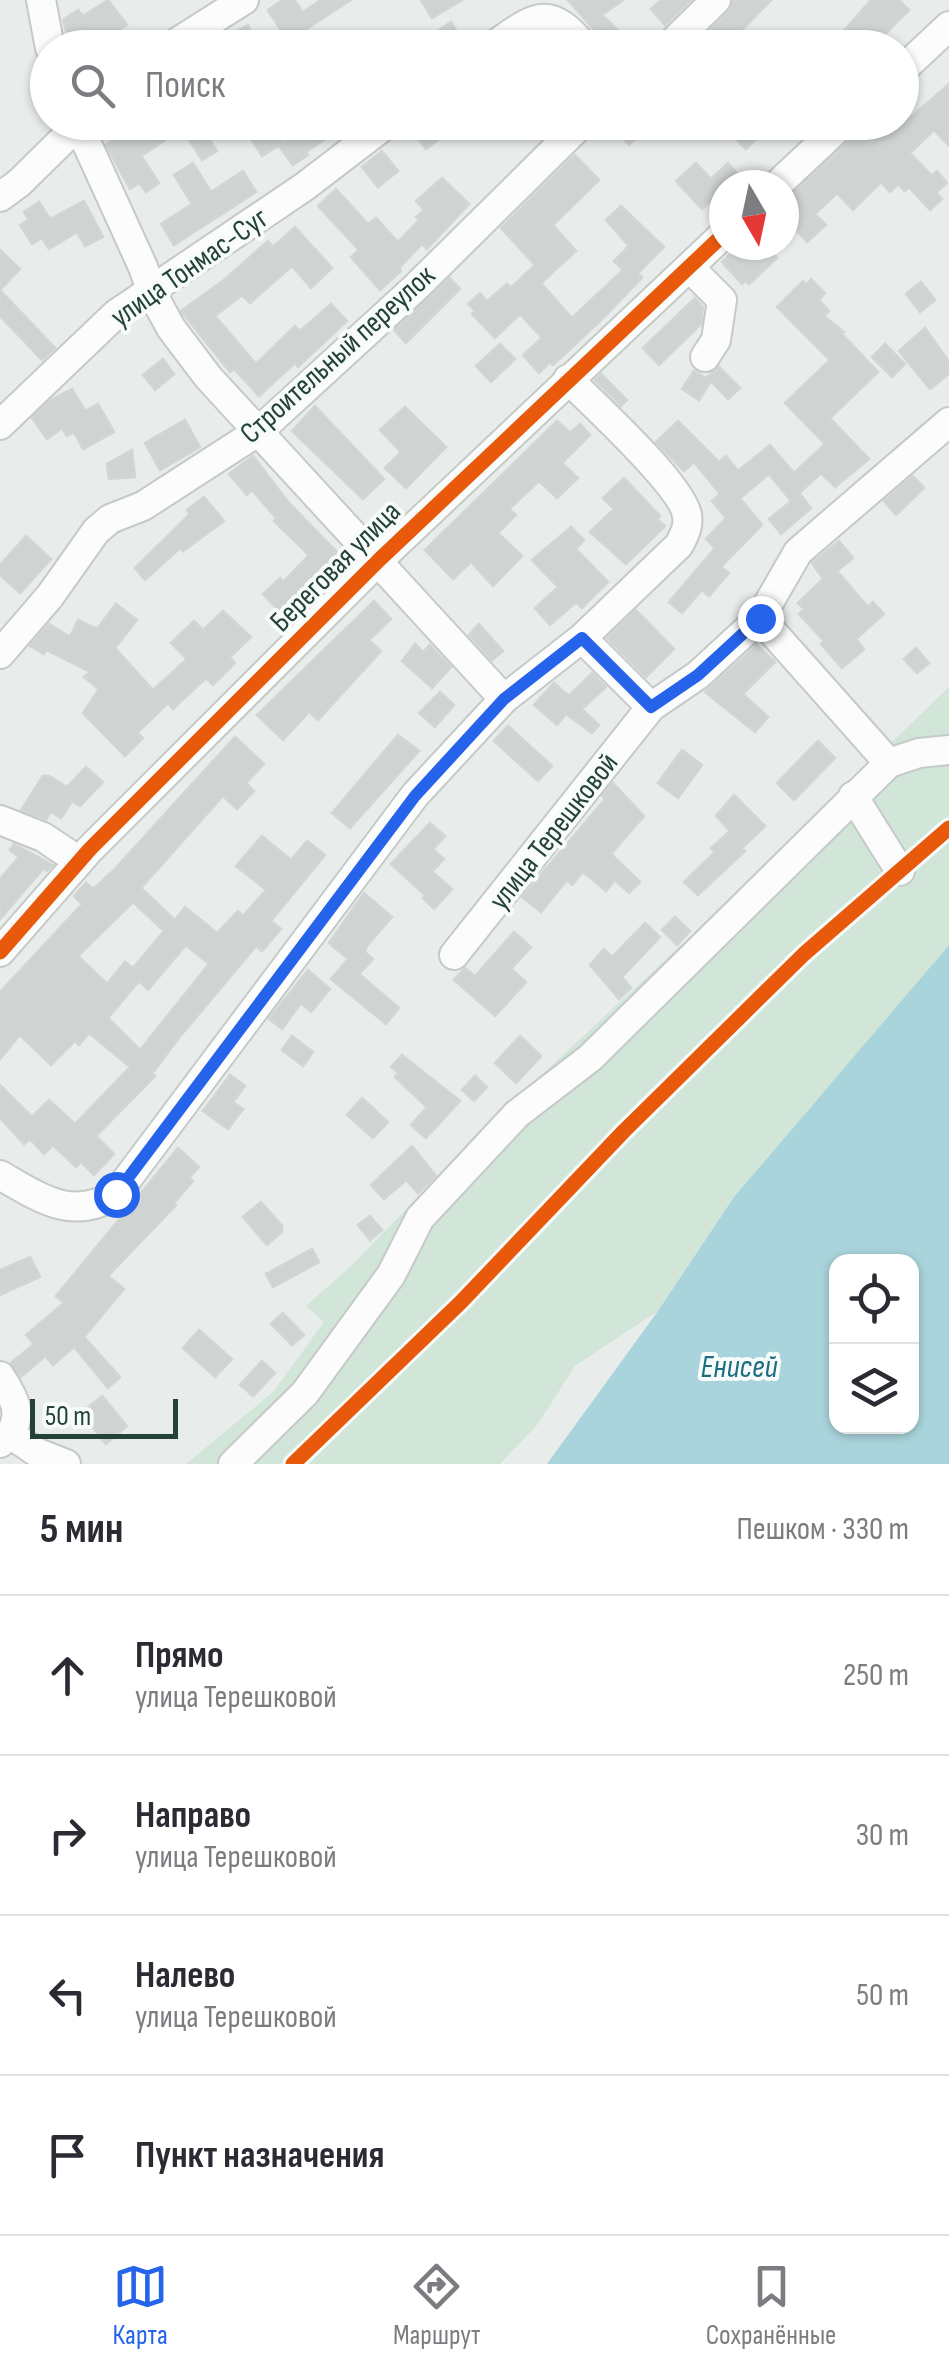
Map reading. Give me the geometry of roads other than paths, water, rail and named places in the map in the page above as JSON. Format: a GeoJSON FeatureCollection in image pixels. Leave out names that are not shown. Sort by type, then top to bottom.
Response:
{"type":"FeatureCollection","features":[{"type":"Feature","properties":{"kind":"street"},"geometry":{"type":"LineString","coordinates":[[41,0],[47,30]]}},
{"type":"Feature","properties":{"kind":"street"},"geometry":{"type":"LineString","coordinates":[[196,30],[244,0]]}},
{"type":"Feature","properties":{"kind":"street"},"geometry":{"type":"LineString","coordinates":[[685,30],[716,0]]}},
{"type":"Feature","properties":{"kind":"street"},"geometry":{"type":"LineString","coordinates":[[517,30],[546,16],[568,30]]}},
{"type":"Feature","properties":{"kind":"street"},"geometry":{"type":"LineString","coordinates":[[919,54],[949,26]]}},
{"type":"Feature","properties":{"kind":"street"},"geometry":{"type":"LineString","coordinates":[[0,197],[62,140]]}},
{"type":"Feature","properties":{"kind":"street"},"geometry":{"type":"LineString","coordinates":[[87,140],[152,293],[171,328],[208,377],[504,699]]}},
{"type":"Feature","properties":{"kind":"street","name":"улица Тонмас-Суг"},"geometry":{"type":"LineString","coordinates":[[0,426],[116,314],[152,293],[364,140]]}},
{"type":"Feature","properties":{"kind":"street","name":"Строительный переулок"},"geometry":{"type":"LineString","coordinates":[[0,654],[50,596],[86,542],[110,518],[143,506],[260,431],[416,286],[564,140]]}},
{"type":"Feature","properties":{"kind":"street"},"geometry":{"type":"LineString","coordinates":[[793,170],[825,140]]}},
{"type":"Feature","properties":{"kind":"street","name":"Береговая улица"},"geometry":{"type":"LineString","coordinates":[[0,952],[80,861],[379,560],[709,248]]}},
{"type":"Feature","properties":{"kind":"street"},"geometry":{"type":"LineString","coordinates":[[689,267],[722,300],[716,340],[706,357]]}},
{"type":"Feature","properties":{"kind":"street"},"geometry":{"type":"LineString","coordinates":[[0,1175],[33,1194],[76,1209],[98,1206],[116,1194],[415,796],[504,699],[582,638],[679,545],[687,528],[687,513],[671,486],[568,379]]}},
{"type":"Feature","properties":{"kind":"street","name":"улица Терешковой"},"geometry":{"type":"LineString","coordinates":[[454,956],[651,707],[698,675],[760,618],[798,552],[949,422]]}},
{"type":"Feature","properties":{"kind":"street"},"geometry":{"type":"LineString","coordinates":[[760,618],[889,763]]}},
{"type":"Feature","properties":{"kind":"street"},"geometry":{"type":"LineString","coordinates":[[582,638],[651,707]]}},
{"type":"Feature","properties":{"kind":"street"},"geometry":{"type":"LineString","coordinates":[[232,1464],[305,1393],[391,1275],[420,1218],[517,1114],[590,1058],[889,763],[949,750]]}},
{"type":"Feature","properties":{"kind":"street"},"geometry":{"type":"LineString","coordinates":[[853,796],[900,871]]}},
{"type":"Feature","properties":{"kind":"street"},"geometry":{"type":"LineString","coordinates":[[0,820],[43,837],[80,861]]}},
{"type":"Feature","properties":{"kind":"street"},"geometry":{"type":"LineString","coordinates":[[0,1376],[15,1399],[18,1413],[5,1439],[66,1464]]}},
{"type":"Feature","properties":{"kind":"water","name":"Енисей"},"geometry":{"type":"Polygon","coordinates":[[[949,945],[949,1464],[547,1464],[658,1311],[734,1197],[949,945]]]}}]}
